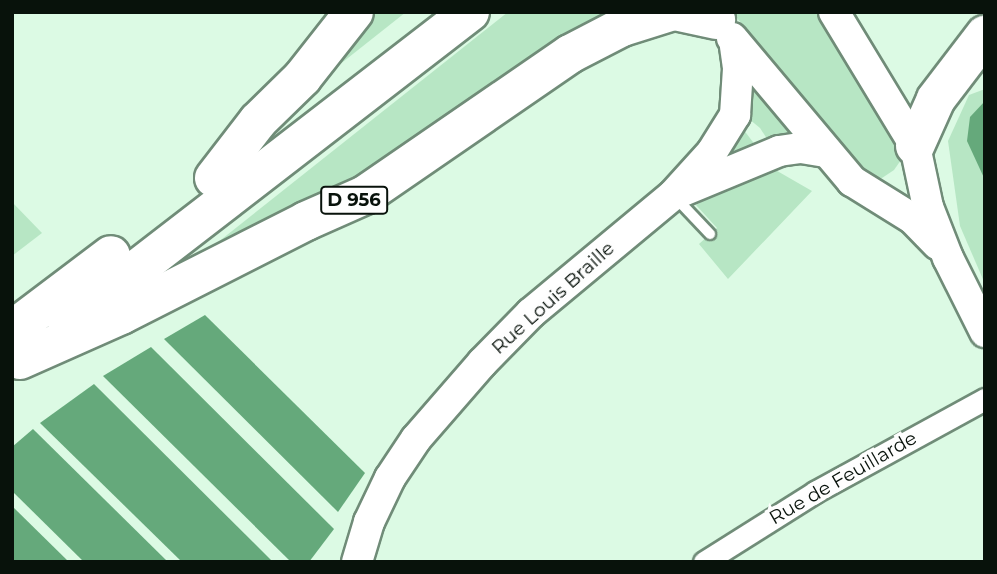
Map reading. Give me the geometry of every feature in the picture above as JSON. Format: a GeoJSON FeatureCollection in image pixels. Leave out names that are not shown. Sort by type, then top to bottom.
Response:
{"type":"FeatureCollection","features":[{"type":"Feature","properties":{"kind":"highway"},"geometry":{"type":"LineString","coordinates":[[214,178],[258,121],[302,78],[355,12]]}},
{"type":"Feature","properties":{"kind":"highway"},"geometry":{"type":"LineString","coordinates":[[15,352],[214,178],[430,12]]}},
{"type":"Feature","properties":{"kind":"highway"},"geometry":{"type":"LineString","coordinates":[[15,352],[470,12]]}},
{"type":"Feature","properties":{"kind":"highway","name":"D 956"},"geometry":{"type":"LineString","coordinates":[[15,352],[121,315],[294,227],[365,195],[570,54],[622,27],[670,12]]}},
{"type":"Feature","properties":{"kind":"highway"},"geometry":{"type":"LineString","coordinates":[[679,12],[721,24]]}},
{"type":"Feature","properties":{"kind":"highway"},"geometry":{"type":"LineString","coordinates":[[916,156],[936,99],[985,35]]}},
{"type":"Feature","properties":{"kind":"street"},"geometry":{"type":"LineString","coordinates":[[834,12],[916,156],[928,207],[948,258],[985,332]]}},
{"type":"Feature","properties":{"kind":"street"},"geometry":{"type":"LineString","coordinates":[[721,24],[852,181],[913,219],[948,258]]}},
{"type":"Feature","properties":{"kind":"street","name":"Rue Louis Braille"},"geometry":{"type":"LineString","coordinates":[[356,562],[369,522],[390,478],[416,439],[473,372],[531,313],[673,195],[712,152],[735,115],[738,68],[721,24]]}},
{"type":"Feature","properties":{"kind":"street"},"geometry":{"type":"LineString","coordinates":[[673,195],[779,150],[801,148],[827,152]]}},
{"type":"Feature","properties":{"kind":"street"},"geometry":{"type":"LineString","coordinates":[[876,195],[890,194],[905,186],[916,156]]}},
{"type":"Feature","properties":{"kind":"street","name":"Rue de Feuillarde"},"geometry":{"type":"LineString","coordinates":[[704,562],[815,492],[985,399]]}},
{"type":"Feature","properties":{"kind":"lane"},"geometry":{"type":"LineString","coordinates":[[673,195],[710,234]]}},
{"type":"Feature","properties":{"kind":"shaded area"},"geometry":{"type":"Polygon","coordinates":[[[370,12],[406,12],[310,88],[370,12]]]}},
{"type":"Feature","properties":{"kind":"shaded area"},"geometry":{"type":"Polygon","coordinates":[[[508,12],[635,12],[422,145],[198,258],[508,12]]]}},
{"type":"Feature","properties":{"kind":"shaded area"},"geometry":{"type":"Polygon","coordinates":[[[732,12],[816,12],[897,143],[901,160],[894,170],[882,178],[869,176],[732,12]]]}},
{"type":"Feature","properties":{"kind":"shaded area"},"geometry":{"type":"Polygon","coordinates":[[[749,80],[799,141],[771,145],[760,128],[743,114],[749,80]]]}},
{"type":"Feature","properties":{"kind":"shaded area"},"geometry":{"type":"Polygon","coordinates":[[[985,89],[985,284],[960,226],[948,141],[969,95],[985,89]]]}},
{"type":"Feature","properties":{"kind":"shaded area"},"geometry":{"type":"Polygon","coordinates":[[[985,101],[985,180],[967,141],[970,117],[985,101]]]}},
{"type":"Feature","properties":{"kind":"shaded area"},"geometry":{"type":"Polygon","coordinates":[[[740,125],[759,150],[709,170],[740,125]]]}},
{"type":"Feature","properties":{"kind":"shaded area"},"geometry":{"type":"Polygon","coordinates":[[[772,168],[812,191],[728,279],[699,244],[717,228],[696,205],[723,189],[772,168]]]}},
{"type":"Feature","properties":{"kind":"shaded area"},"geometry":{"type":"Polygon","coordinates":[[[12,202],[42,233],[12,256],[12,202]]]}},
{"type":"Feature","properties":{"kind":"shaded area"},"geometry":{"type":"Polygon","coordinates":[[[205,315],[365,473],[338,512],[164,339],[205,315]]]}},
{"type":"Feature","properties":{"kind":"shaded area"},"geometry":{"type":"Polygon","coordinates":[[[151,347],[334,529],[309,562],[291,562],[103,376],[151,347]]]}},
{"type":"Feature","properties":{"kind":"shaded area"},"geometry":{"type":"Polygon","coordinates":[[[94,384],[273,562],[182,562],[40,423],[94,384]]]}},
{"type":"Feature","properties":{"kind":"shaded area"},"geometry":{"type":"Polygon","coordinates":[[[33,429],[168,562],[84,562],[12,491],[12,447],[33,429]]]}},
{"type":"Feature","properties":{"kind":"shaded area"},"geometry":{"type":"Polygon","coordinates":[[[12,506],[69,562],[12,562],[12,506]]]}}]}
